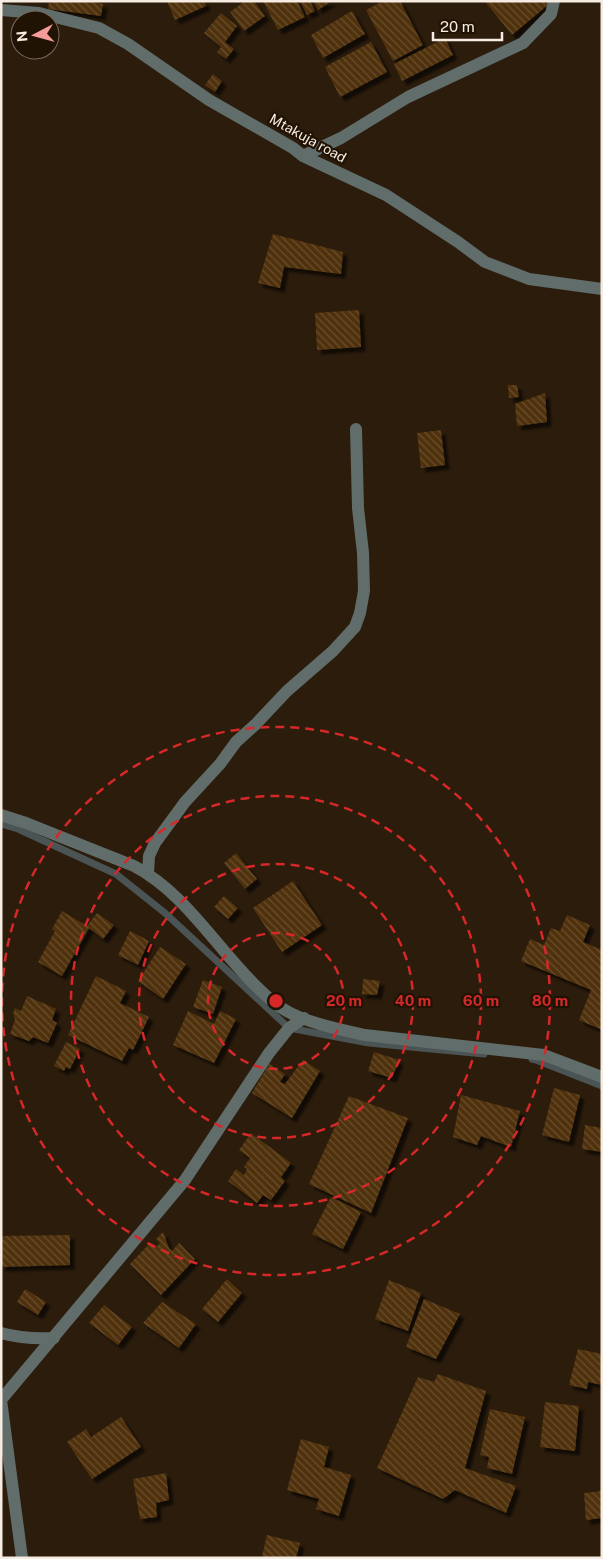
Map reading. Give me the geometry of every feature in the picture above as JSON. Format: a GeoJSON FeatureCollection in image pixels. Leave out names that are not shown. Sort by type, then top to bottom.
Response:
{"type":"FeatureCollection","features":[{"type":"Feature","properties":{"kind":"street"},"geometry":{"type":"LineString","coordinates":[[303,156],[341,138],[408,97],[523,44],[551,14],[554,1]]}},
{"type":"Feature","properties":{"kind":"street","name":"Mtakuja road"},"geometry":{"type":"LineString","coordinates":[[9,7],[99,28],[128,44],[209,100],[293,148],[303,156],[386,196],[458,242],[485,262],[529,279],[602,289]]}},
{"type":"Feature","properties":{"kind":"street"},"geometry":{"type":"LineString","coordinates":[[148,873],[149,856],[155,843],[185,802],[220,764],[236,742],[287,691],[333,651],[355,627],[364,591],[363,553],[358,508],[356,429]]}},
{"type":"Feature","properties":{"kind":"street"},"geometry":{"type":"LineString","coordinates":[[1,815],[26,823],[148,873],[184,906],[262,992],[286,1012],[365,1035],[544,1054],[602,1078]]}},
{"type":"Feature","properties":{"kind":"street"},"geometry":{"type":"LineString","coordinates":[[22,1558],[1,1400],[185,1180],[264,1061],[289,1028],[304,1018]]}},
{"type":"Feature","properties":{"kind":"street"},"geometry":{"type":"LineString","coordinates":[[1,1332],[18,1338],[54,1338]]}},
{"type":"Feature","properties":{"kind":"building"},"geometry":{"type":"Polygon","coordinates":[[[49,1],[88,1],[103,4],[101,16],[48,9],[49,1]]]}},
{"type":"Feature","properties":{"kind":"building"},"geometry":{"type":"Polygon","coordinates":[[[167,1],[204,1],[206,6],[175,20],[167,1]]]}},
{"type":"Feature","properties":{"kind":"building"},"geometry":{"type":"Polygon","coordinates":[[[245,1],[254,1],[265,16],[244,31],[230,12],[245,1]]]}},
{"type":"Feature","properties":{"kind":"building"},"geometry":{"type":"Polygon","coordinates":[[[263,1],[297,1],[305,17],[278,30],[263,1]]]}},
{"type":"Feature","properties":{"kind":"building"},"geometry":{"type":"Polygon","coordinates":[[[300,1],[310,1],[315,11],[307,15],[300,1]]]}},
{"type":"Feature","properties":{"kind":"building"},"geometry":{"type":"Polygon","coordinates":[[[313,1],[332,1],[318,10],[313,1]]]}},
{"type":"Feature","properties":{"kind":"building"},"geometry":{"type":"Polygon","coordinates":[[[383,1],[400,1],[423,45],[393,61],[366,10],[383,1]]]}},
{"type":"Feature","properties":{"kind":"building"},"geometry":{"type":"Polygon","coordinates":[[[488,1],[547,1],[549,4],[512,35],[486,3],[488,1]]]}},
{"type":"Feature","properties":{"kind":"building"},"geometry":{"type":"Polygon","coordinates":[[[352,11],[365,34],[323,58],[311,35],[352,11]]]}},
{"type":"Feature","properties":{"kind":"building"},"geometry":{"type":"Polygon","coordinates":[[[221,13],[237,26],[225,42],[234,49],[226,59],[217,52],[221,47],[204,33],[221,13]]]}},
{"type":"Feature","properties":{"kind":"building"},"geometry":{"type":"Polygon","coordinates":[[[445,38],[453,55],[402,81],[394,64],[445,38]]]}},
{"type":"Feature","properties":{"kind":"building"},"geometry":{"type":"Polygon","coordinates":[[[371,42],[387,72],[340,97],[325,67],[371,42]]]}},
{"type":"Feature","properties":{"kind":"building"},"geometry":{"type":"Polygon","coordinates":[[[213,74],[222,81],[215,92],[205,85],[213,74]]]}},
{"type":"Feature","properties":{"kind":"building"},"geometry":{"type":"Polygon","coordinates":[[[273,234],[343,252],[341,274],[284,267],[280,288],[258,283],[273,234]]]}},
{"type":"Feature","properties":{"kind":"building"},"geometry":{"type":"Polygon","coordinates":[[[359,310],[361,347],[317,350],[315,313],[359,310]]]}},
{"type":"Feature","properties":{"kind":"building"},"geometry":{"type":"Polygon","coordinates":[[[508,385],[517,385],[519,397],[509,398],[508,385]]]}},
{"type":"Feature","properties":{"kind":"building"},"geometry":{"type":"Polygon","coordinates":[[[545,393],[547,422],[517,426],[515,404],[545,393]]]}},
{"type":"Feature","properties":{"kind":"building"},"geometry":{"type":"Polygon","coordinates":[[[441,430],[445,465],[421,468],[417,433],[441,430]]]}},
{"type":"Feature","properties":{"kind":"building"},"geometry":{"type":"Polygon","coordinates":[[[236,853],[257,879],[245,889],[224,863],[236,853]]]}},
{"type":"Feature","properties":{"kind":"building"},"geometry":{"type":"Polygon","coordinates":[[[293,881],[322,925],[282,952],[253,908],[293,881]]]}},
{"type":"Feature","properties":{"kind":"building"},"geometry":{"type":"Polygon","coordinates":[[[224,896],[238,908],[228,919],[214,907],[224,896]]]}},
{"type":"Feature","properties":{"kind":"building"},"geometry":{"type":"Polygon","coordinates":[[[62,911],[87,926],[97,913],[114,925],[103,939],[89,928],[62,976],[38,962],[55,931],[52,929],[62,911]]]}},
{"type":"Feature","properties":{"kind":"building"},"geometry":{"type":"Polygon","coordinates":[[[567,915],[590,925],[583,942],[602,950],[602,1030],[579,1020],[591,990],[521,961],[530,939],[544,945],[551,928],[560,931],[567,915]]]}},
{"type":"Feature","properties":{"kind":"building"},"geometry":{"type":"Polygon","coordinates":[[[130,931],[149,941],[138,965],[118,955],[130,931]]]}},
{"type":"Feature","properties":{"kind":"building"},"geometry":{"type":"Polygon","coordinates":[[[160,947],[186,964],[163,999],[138,981],[160,947]]]}},
{"type":"Feature","properties":{"kind":"building"},"geometry":{"type":"Polygon","coordinates":[[[96,976],[126,991],[120,1003],[149,1017],[133,1050],[129,1048],[122,1061],[68,1035],[96,976]]]}},
{"type":"Feature","properties":{"kind":"building"},"geometry":{"type":"Polygon","coordinates":[[[363,979],[380,981],[377,995],[362,994],[363,979]]]}},
{"type":"Feature","properties":{"kind":"building"},"geometry":{"type":"Polygon","coordinates":[[[203,980],[222,987],[213,1014],[193,1007],[203,980]]]}},
{"type":"Feature","properties":{"kind":"building"},"geometry":{"type":"Polygon","coordinates":[[[27,996],[56,1009],[52,1020],[57,1023],[48,1043],[33,1037],[29,1041],[10,1034],[15,1020],[13,1013],[15,1008],[21,1011],[27,996]]]}},
{"type":"Feature","properties":{"kind":"building"},"geometry":{"type":"Polygon","coordinates":[[[188,1011],[214,1024],[220,1011],[236,1019],[214,1063],[173,1045],[188,1011]]]}},
{"type":"Feature","properties":{"kind":"building"},"geometry":{"type":"Polygon","coordinates":[[[66,1042],[80,1049],[70,1069],[66,1067],[64,1071],[54,1066],[66,1042]]]}},
{"type":"Feature","properties":{"kind":"building"},"geometry":{"type":"Polygon","coordinates":[[[374,1052],[399,1060],[392,1078],[368,1071],[374,1052]]]}},
{"type":"Feature","properties":{"kind":"building"},"geometry":{"type":"Polygon","coordinates":[[[303,1060],[320,1071],[292,1118],[252,1093],[269,1064],[285,1074],[280,1082],[285,1084],[303,1060]]]}},
{"type":"Feature","properties":{"kind":"building"},"geometry":{"type":"Polygon","coordinates":[[[554,1088],[580,1095],[569,1142],[542,1135],[554,1088]]]}},
{"type":"Feature","properties":{"kind":"building"},"geometry":{"type":"Polygon","coordinates":[[[461,1095],[520,1111],[511,1147],[481,1136],[477,1145],[453,1137],[461,1095]]]}},
{"type":"Feature","properties":{"kind":"building"},"geometry":{"type":"Polygon","coordinates":[[[349,1096],[408,1118],[371,1213],[309,1184],[349,1096]]]}},
{"type":"Feature","properties":{"kind":"building"},"geometry":{"type":"Polygon","coordinates":[[[585,1125],[602,1128],[602,1152],[582,1149],[585,1125]]]}},
{"type":"Feature","properties":{"kind":"building"},"geometry":{"type":"Polygon","coordinates":[[[251,1133],[291,1163],[281,1177],[285,1181],[271,1200],[263,1195],[257,1203],[228,1181],[236,1169],[244,1175],[247,1169],[244,1167],[250,1158],[239,1150],[251,1133]]]}},
{"type":"Feature","properties":{"kind":"building"},"geometry":{"type":"Polygon","coordinates":[[[331,1197],[361,1212],[343,1249],[312,1234],[331,1197]]]}},
{"type":"Feature","properties":{"kind":"building"},"geometry":{"type":"Polygon","coordinates":[[[163,1232],[172,1251],[179,1243],[195,1259],[161,1295],[130,1264],[150,1243],[155,1248],[160,1243],[156,1239],[163,1232]]]}},
{"type":"Feature","properties":{"kind":"building"},"geometry":{"type":"Polygon","coordinates":[[[70,1235],[70,1265],[1,1267],[1,1236],[70,1235]]]}},
{"type":"Feature","properties":{"kind":"building"},"geometry":{"type":"Polygon","coordinates":[[[227,1279],[242,1293],[218,1322],[202,1309],[227,1279]]]}},
{"type":"Feature","properties":{"kind":"building"},"geometry":{"type":"Polygon","coordinates":[[[389,1280],[421,1293],[408,1331],[375,1319],[389,1280]]]}},
{"type":"Feature","properties":{"kind":"building"},"geometry":{"type":"Polygon","coordinates":[[[25,1289],[46,1302],[38,1315],[17,1302],[25,1289]]]}},
{"type":"Feature","properties":{"kind":"building"},"geometry":{"type":"Polygon","coordinates":[[[424,1299],[460,1314],[436,1359],[406,1347],[424,1299]]]}},
{"type":"Feature","properties":{"kind":"building"},"geometry":{"type":"Polygon","coordinates":[[[162,1302],[196,1324],[179,1348],[143,1323],[162,1302]]]}},
{"type":"Feature","properties":{"kind":"building"},"geometry":{"type":"Polygon","coordinates":[[[104,1305],[132,1327],[118,1345],[89,1323],[104,1305]]]}},
{"type":"Feature","properties":{"kind":"building"},"geometry":{"type":"Polygon","coordinates":[[[578,1349],[602,1354],[602,1385],[588,1382],[587,1389],[569,1385],[578,1349]]]}},
{"type":"Feature","properties":{"kind":"building"},"geometry":{"type":"Polygon","coordinates":[[[438,1374],[486,1391],[465,1468],[516,1486],[506,1513],[455,1490],[443,1499],[377,1468],[418,1377],[434,1382],[438,1374]]]}},
{"type":"Feature","properties":{"kind":"building"},"geometry":{"type":"Polygon","coordinates":[[[545,1402],[579,1406],[575,1451],[540,1447],[545,1402]]]}},
{"type":"Feature","properties":{"kind":"building"},"geometry":{"type":"Polygon","coordinates":[[[490,1409],[525,1417],[512,1474],[487,1468],[489,1457],[480,1455],[490,1409]]]}},
{"type":"Feature","properties":{"kind":"building"},"geometry":{"type":"Polygon","coordinates":[[[121,1417],[141,1447],[92,1479],[67,1442],[86,1429],[91,1437],[121,1417]]]}},
{"type":"Feature","properties":{"kind":"building"},"geometry":{"type":"Polygon","coordinates":[[[301,1439],[329,1447],[324,1467],[351,1475],[339,1516],[316,1509],[319,1499],[287,1490],[301,1439]]]}},
{"type":"Feature","properties":{"kind":"building"},"geometry":{"type":"Polygon","coordinates":[[[166,1473],[169,1500],[156,1503],[157,1517],[140,1519],[133,1479],[166,1473]]]}},
{"type":"Feature","properties":{"kind":"building"},"geometry":{"type":"Polygon","coordinates":[[[602,1491],[602,1518],[586,1520],[584,1493],[602,1491]]]}},
{"type":"Feature","properties":{"kind":"building"},"geometry":{"type":"Polygon","coordinates":[[[267,1535],[300,1543],[296,1558],[268,1558],[262,1556],[267,1535]]]}},
{"type":"Feature","properties":{"kind":"waterway"},"geometry":{"type":"LineString","coordinates":[[1,824],[18,829],[116,874],[165,913],[289,1028],[369,1043],[484,1054]]}},
{"type":"Feature","properties":{"kind":"waterway"},"geometry":{"type":"LineString","coordinates":[[532,1059],[602,1086]]}}]}
